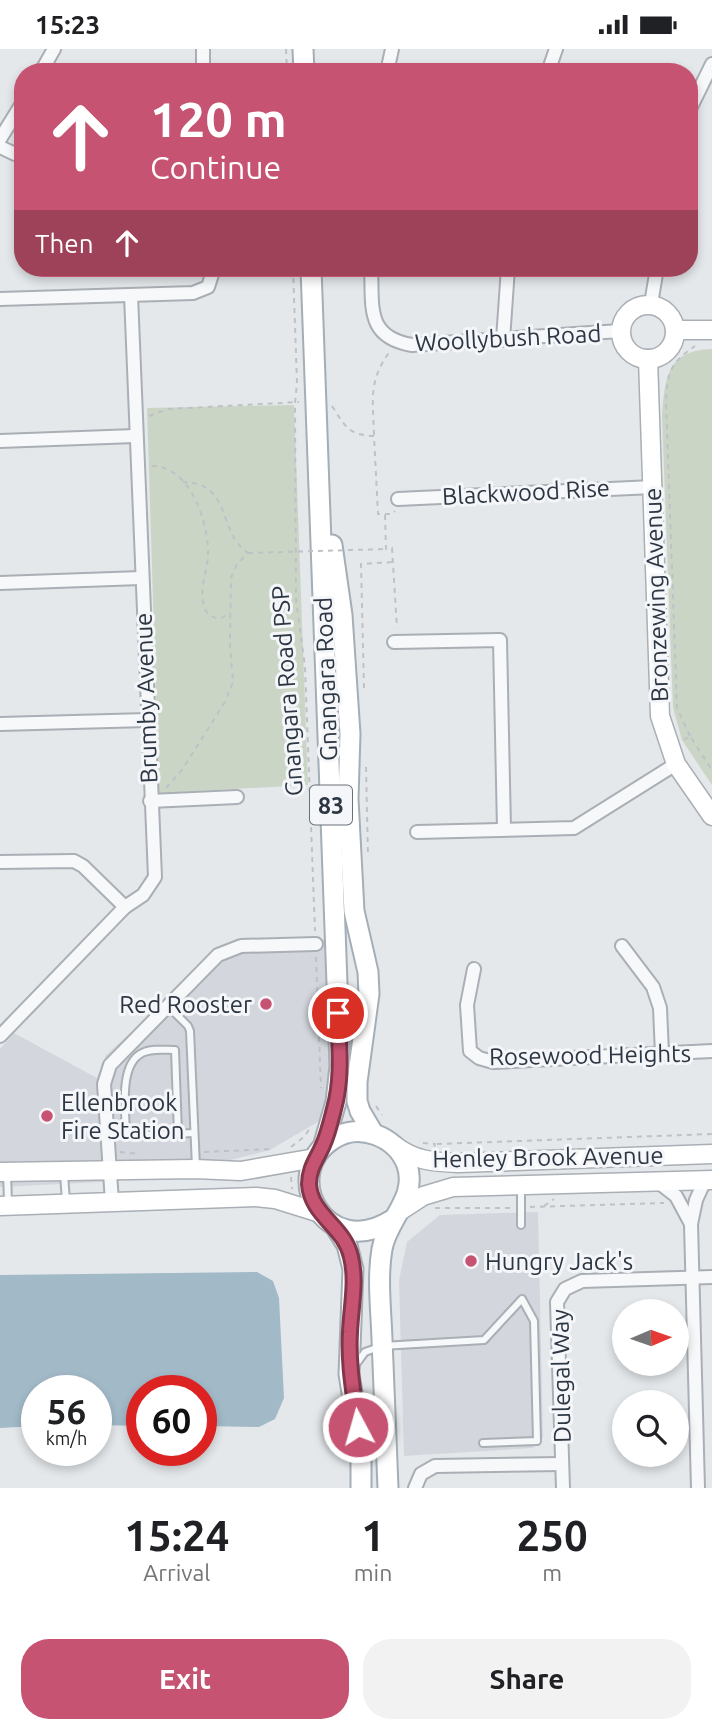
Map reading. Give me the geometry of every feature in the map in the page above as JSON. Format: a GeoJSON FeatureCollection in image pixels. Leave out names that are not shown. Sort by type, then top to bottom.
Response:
{"type":"FeatureCollection","features":[{"type":"Feature","properties":{"kind":"main road","name":"Gnangara Road"},"geometry":{"type":"LineString","coordinates":[[311,277],[340,1066],[336,1102],[319,1153]]}},
{"type":"Feature","properties":{"kind":"main road"},"geometry":{"type":"LineString","coordinates":[[641,305],[651,305],[658,306],[670,316],[675,330],[674,339],[664,354],[648,359],[631,354],[621,340],[620,331],[626,314],[641,305]]}},
{"type":"Feature","properties":{"kind":"main road"},"geometry":{"type":"LineString","coordinates":[[675,330],[708,336]]}},
{"type":"Feature","properties":{"kind":"main road","name":"Bronzewing Avenue"},"geometry":{"type":"LineString","coordinates":[[648,359],[660,716],[673,756],[712,816]]}},
{"type":"Feature","properties":{"kind":"main road","name":"Gnangara Road"},"geometry":{"type":"LineString","coordinates":[[318,461],[342,615],[349,734],[348,799],[354,911],[368,972],[369,994],[357,1082],[357,1101],[360,1111],[381,1137]]}},
{"type":"Feature","properties":{"kind":"main road"},"geometry":{"type":"LineString","coordinates":[[4,1172],[110,1171],[197,1161],[241,1171],[286,1154],[319,1153],[333,1139],[346,1133],[381,1137]]}},
{"type":"Feature","properties":{"kind":"main road","name":"Henley Brook Avenue"},"geometry":{"type":"LineString","coordinates":[[381,1137],[416,1158],[449,1163],[712,1154]]}},
{"type":"Feature","properties":{"kind":"main road","name":"83"},"geometry":{"type":"LineString","coordinates":[[381,1137],[400,1152],[407,1166],[410,1182],[407,1197],[385,1234],[380,1271],[388,1488]]}},
{"type":"Feature","properties":{"kind":"main road","name":"83"},"geometry":{"type":"LineString","coordinates":[[319,1153],[310,1172],[309,1187],[313,1201],[347,1245],[353,1269],[349,1374],[360,1448],[361,1488]]}},
{"type":"Feature","properties":{"kind":"main road","name":"Henley Brook Avenue"},"geometry":{"type":"LineString","coordinates":[[396,1216],[423,1196],[443,1189],[521,1184],[708,1180]]}},
{"type":"Feature","properties":{"kind":"main road"},"geometry":{"type":"LineString","coordinates":[[4,1205],[256,1197],[275,1199],[327,1219],[349,1231],[364,1232],[379,1228],[396,1216]]}},
{"type":"Feature","properties":{"kind":"street"},"geometry":{"type":"LineString","coordinates":[[698,93],[712,64]]}},
{"type":"Feature","properties":{"kind":"street"},"geometry":{"type":"LineString","coordinates":[[0,139],[14,116]]}},
{"type":"Feature","properties":{"kind":"street"},"geometry":{"type":"LineString","coordinates":[[0,299],[193,293],[208,287],[211,277]]}},
{"type":"Feature","properties":{"kind":"street"},"geometry":{"type":"LineString","coordinates":[[371,277],[373,319],[382,335],[396,342]]}},
{"type":"Feature","properties":{"kind":"street"},"geometry":{"type":"LineString","coordinates":[[503,340],[507,277]]}},
{"type":"Feature","properties":{"kind":"street"},"geometry":{"type":"LineString","coordinates":[[651,305],[656,277]]}},
{"type":"Feature","properties":{"kind":"street","name":"Brumby Avenue"},"geometry":{"type":"LineString","coordinates":[[0,1036],[125,907],[143,895],[155,877],[154,801],[147,720],[131,295]]}},
{"type":"Feature","properties":{"kind":"street","name":"Woollybush Road"},"geometry":{"type":"LineString","coordinates":[[396,342],[412,345],[620,331]]}},
{"type":"Feature","properties":{"kind":"street"},"geometry":{"type":"LineString","coordinates":[[0,441],[135,436]]}},
{"type":"Feature","properties":{"kind":"street","name":"Blackwood Rise"},"geometry":{"type":"LineString","coordinates":[[403,498],[653,487]]}},
{"type":"Feature","properties":{"kind":"street"},"geometry":{"type":"LineString","coordinates":[[0,583],[141,578]]}},
{"type":"Feature","properties":{"kind":"street"},"geometry":{"type":"LineString","coordinates":[[399,642],[500,640],[504,829]]}},
{"type":"Feature","properties":{"kind":"street"},"geometry":{"type":"LineString","coordinates":[[0,724],[147,720]]}},
{"type":"Feature","properties":{"kind":"street"},"geometry":{"type":"LineString","coordinates":[[417,832],[574,828],[673,756]]}},
{"type":"Feature","properties":{"kind":"street"},"geometry":{"type":"LineString","coordinates":[[154,801],[237,797]]}},
{"type":"Feature","properties":{"kind":"street"},"geometry":{"type":"LineString","coordinates":[[0,862],[74,861],[83,866],[125,907]]}},
{"type":"Feature","properties":{"kind":"street"},"geometry":{"type":"LineString","coordinates":[[112,1202],[104,1084],[110,1065],[218,955],[241,946],[316,944]]}},
{"type":"Feature","properties":{"kind":"street"},"geometry":{"type":"LineString","coordinates":[[622,946],[653,987],[660,1008],[662,1054]]}},
{"type":"Feature","properties":{"kind":"street","name":"Rosewood Heights"},"geometry":{"type":"LineString","coordinates":[[474,969],[467,1005],[470,1051],[479,1058],[493,1062],[712,1051]]}},
{"type":"Feature","properties":{"kind":"street"},"geometry":{"type":"LineString","coordinates":[[698,1488],[691,1224],[696,1200],[708,1180]]}},
{"type":"Feature","properties":{"kind":"street"},"geometry":{"type":"LineString","coordinates":[[656,1181],[680,1202],[691,1224]]}},
{"type":"Feature","properties":{"kind":"street","name":"Dulegal Way"},"geometry":{"type":"LineString","coordinates":[[563,1488],[557,1302],[565,1289],[582,1281],[712,1277]]}},
{"type":"Feature","properties":{"kind":"street"},"geometry":{"type":"LineString","coordinates":[[415,1488],[421,1473],[435,1466],[562,1464]]}},
{"type":"Feature","properties":{"kind":"lane"},"geometry":{"type":"LineString","coordinates":[[168,1006],[190,1031],[197,1161]]}},
{"type":"Feature","properties":{"kind":"lane"},"geometry":{"type":"LineString","coordinates":[[178,1134],[175,1050],[141,1053],[135,1059],[126,1079],[126,1136],[178,1134],[194,1133]]}},
{"type":"Feature","properties":{"kind":"lane"},"geometry":{"type":"LineString","coordinates":[[4,1172],[4,1205]]}},
{"type":"Feature","properties":{"kind":"lane"},"geometry":{"type":"LineString","coordinates":[[64,1172],[66,1203]]}},
{"type":"Feature","properties":{"kind":"lane"},"geometry":{"type":"LineString","coordinates":[[521,1184],[521,1226]]}},
{"type":"Feature","properties":{"kind":"lane"},"geometry":{"type":"LineString","coordinates":[[349,1374],[365,1352],[382,1346],[484,1340],[522,1299],[534,1321],[537,1441],[483,1443]]}},
{"type":"Feature","properties":{"kind":"path","name":"Gnangara Road PSP"},"geometry":{"type":"LineString","coordinates":[[293,277],[297,383],[296,600],[305,667],[321,1090]]}},
{"type":"Feature","properties":{"kind":"path"},"geometry":{"type":"LineString","coordinates":[[708,336],[682,354],[670,368],[666,402],[677,708],[690,736],[712,770]]}},
{"type":"Feature","properties":{"kind":"path"},"geometry":{"type":"LineString","coordinates":[[396,342],[378,367],[373,384],[378,514],[391,514],[403,498]]}},
{"type":"Feature","properties":{"kind":"path"},"geometry":{"type":"LineString","coordinates":[[135,416],[153,416],[168,409],[324,402],[331,406],[348,429],[358,435],[374,436]]}},
{"type":"Feature","properties":{"kind":"path"},"geometry":{"type":"LineString","coordinates":[[136,467],[160,466],[179,476],[183,482],[199,508],[206,531],[208,556],[203,586],[205,609],[212,617],[220,619],[231,611]]}},
{"type":"Feature","properties":{"kind":"path"},"geometry":{"type":"LineString","coordinates":[[183,482],[198,482],[214,492],[237,546],[248,553],[392,548],[399,642]]}},
{"type":"Feature","properties":{"kind":"path"},"geometry":{"type":"LineString","coordinates":[[384,514],[386,549]]}},
{"type":"Feature","properties":{"kind":"path"},"geometry":{"type":"LineString","coordinates":[[154,801],[182,770],[225,702],[233,682],[230,645],[231,578],[237,564],[248,553]]}},
{"type":"Feature","properties":{"kind":"path"},"geometry":{"type":"LineString","coordinates":[[364,698],[361,564],[393,562]]}},
{"type":"Feature","properties":{"kind":"path"},"geometry":{"type":"LineString","coordinates":[[673,756],[690,736]]}},
{"type":"Feature","properties":{"kind":"path"},"geometry":{"type":"LineString","coordinates":[[366,765],[368,859]]}},
{"type":"Feature","properties":{"kind":"path"},"geometry":{"type":"LineString","coordinates":[[373,1099],[377,1105]]}},
{"type":"Feature","properties":{"kind":"path"},"geometry":{"type":"LineString","coordinates":[[197,1161],[286,1154],[315,1121]]}},
{"type":"Feature","properties":{"kind":"path"},"geometry":{"type":"LineString","coordinates":[[435,1144],[712,1133]]}},
{"type":"Feature","properties":{"kind":"path"},"geometry":{"type":"LineString","coordinates":[[108,1151],[146,1154]]}},
{"type":"Feature","properties":{"kind":"path"},"geometry":{"type":"LineString","coordinates":[[286,1154],[292,1205]]}},
{"type":"Feature","properties":{"kind":"path"},"geometry":{"type":"LineString","coordinates":[[431,1208],[680,1202]]}},
{"type":"Feature","properties":{"kind":"shaded area"},"geometry":{"type":"Polygon","coordinates":[[[336,939],[331,1089],[321,1120],[270,1150],[195,1169],[103,1182],[0,1187],[0,1049],[14,1033],[97,1078],[106,1055],[230,942],[336,939]]]}},
{"type":"Feature","properties":{"kind":"shaded area"},"geometry":{"type":"Polygon","coordinates":[[[538,1212],[543,1437],[533,1448],[404,1456],[399,1280],[407,1242],[440,1215],[538,1212]]]}},
{"type":"Feature","properties":{"kind":"green space"},"geometry":{"type":"Polygon","coordinates":[[[712,349],[712,785],[682,740],[673,708],[662,417],[671,369],[685,355],[712,349]]]}},
{"type":"Feature","properties":{"kind":"green space"},"geometry":{"type":"Polygon","coordinates":[[[294,405],[308,785],[159,793],[147,408],[294,405]]]}},
{"type":"Feature","properties":{"kind":"water"},"geometry":{"type":"Polygon","coordinates":[[[257,1272],[273,1281],[279,1298],[284,1398],[275,1419],[259,1427],[217,1426],[217,1375],[126,1375],[126,1426],[112,1425],[112,1375],[21,1375],[21,1427],[0,1428],[0,1275],[257,1272]]]}},
{"type":"Feature","properties":{"kind":"place","name":"Red Rooster"},"geometry":{"type":"Point","coordinates":[266,1004]}},
{"type":"Feature","properties":{"kind":"place","name":"Ellenbrook Fire Station"},"geometry":{"type":"Point","coordinates":[47,1116]}},
{"type":"Feature","properties":{"kind":"place","name":"Hungry Jack's"},"geometry":{"type":"Point","coordinates":[471,1261]}},
{"type":"Feature","properties":{"kind":"route"},"geometry":{"type":"LineString","coordinates":[[338,1013],[339,1085],[323,1147],[310,1172],[309,1187],[320,1213],[335,1226],[351,1256],[353,1289],[349,1374],[358,1427]]}}]}
